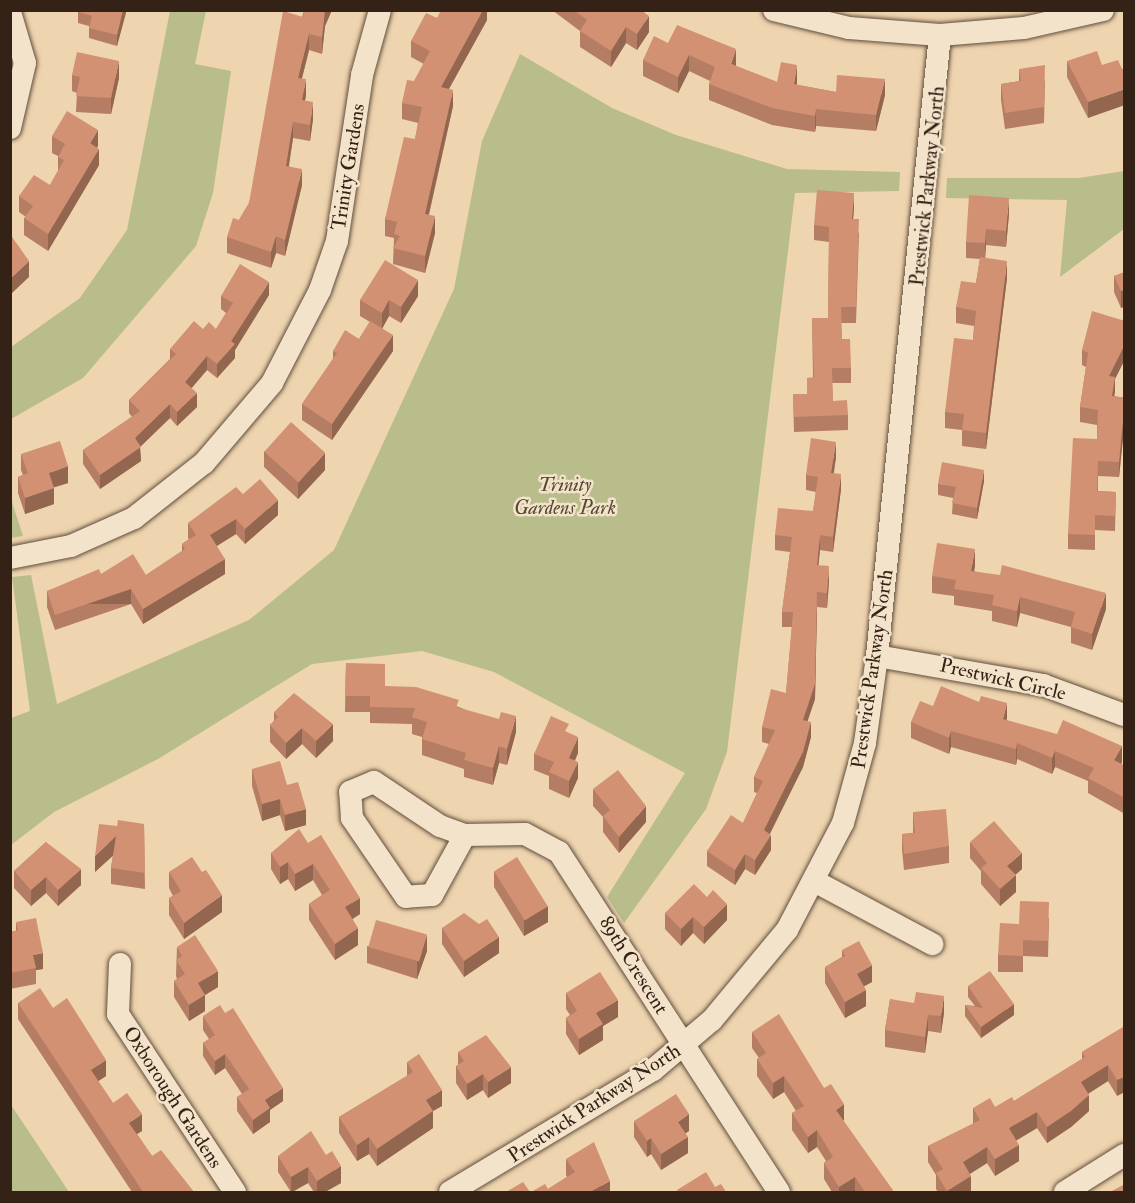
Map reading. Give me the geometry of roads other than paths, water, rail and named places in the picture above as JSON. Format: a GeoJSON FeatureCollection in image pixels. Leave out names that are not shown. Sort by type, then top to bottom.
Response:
{"type":"FeatureCollection","features":[{"type":"Feature","properties":{"kind":"street","name":"Trinity Gardens"},"geometry":{"type":"LineString","coordinates":[[10,558],[71,546],[134,518],[204,463],[272,383],[315,300],[337,241],[362,75],[380,10]]}},
{"type":"Feature","properties":{"kind":"street"},"geometry":{"type":"LineString","coordinates":[[774,10],[849,28],[940,35],[1014,29],[1103,10]]}},
{"type":"Feature","properties":{"kind":"street"},"geometry":{"type":"LineString","coordinates":[[10,12],[25,63],[10,128]]}},
{"type":"Feature","properties":{"kind":"street","name":"Prestwick Parkway North"},"geometry":{"type":"LineString","coordinates":[[450,1192],[618,1092],[685,1044],[754,975],[816,882],[856,781],[878,656],[940,35]]}},
{"type":"Feature","properties":{"kind":"street","name":"Prestwick Circle"},"geometry":{"type":"LineString","coordinates":[[878,656],[1043,685],[1125,715]]}},
{"type":"Feature","properties":{"kind":"street","name":"89th Crescent"},"geometry":{"type":"LineString","coordinates":[[465,835],[432,895],[405,897],[352,818],[350,792],[374,782],[411,810],[465,835],[525,834],[559,852],[779,1192]]}},
{"type":"Feature","properties":{"kind":"street"},"geometry":{"type":"LineString","coordinates":[[816,882],[932,944]]}},
{"type":"Feature","properties":{"kind":"street","name":"Oxborough Gardens"},"geometry":{"type":"LineString","coordinates":[[120,964],[118,1014],[235,1192]]}},
{"type":"Feature","properties":{"kind":"street"},"geometry":{"type":"LineString","coordinates":[[1065,1192],[1125,1155]]}},
{"type":"Feature","properties":{"kind":"park label","name":"Trinity Gardens Park"},"geometry":{"type":"Point","coordinates":[565,496]}}]}
